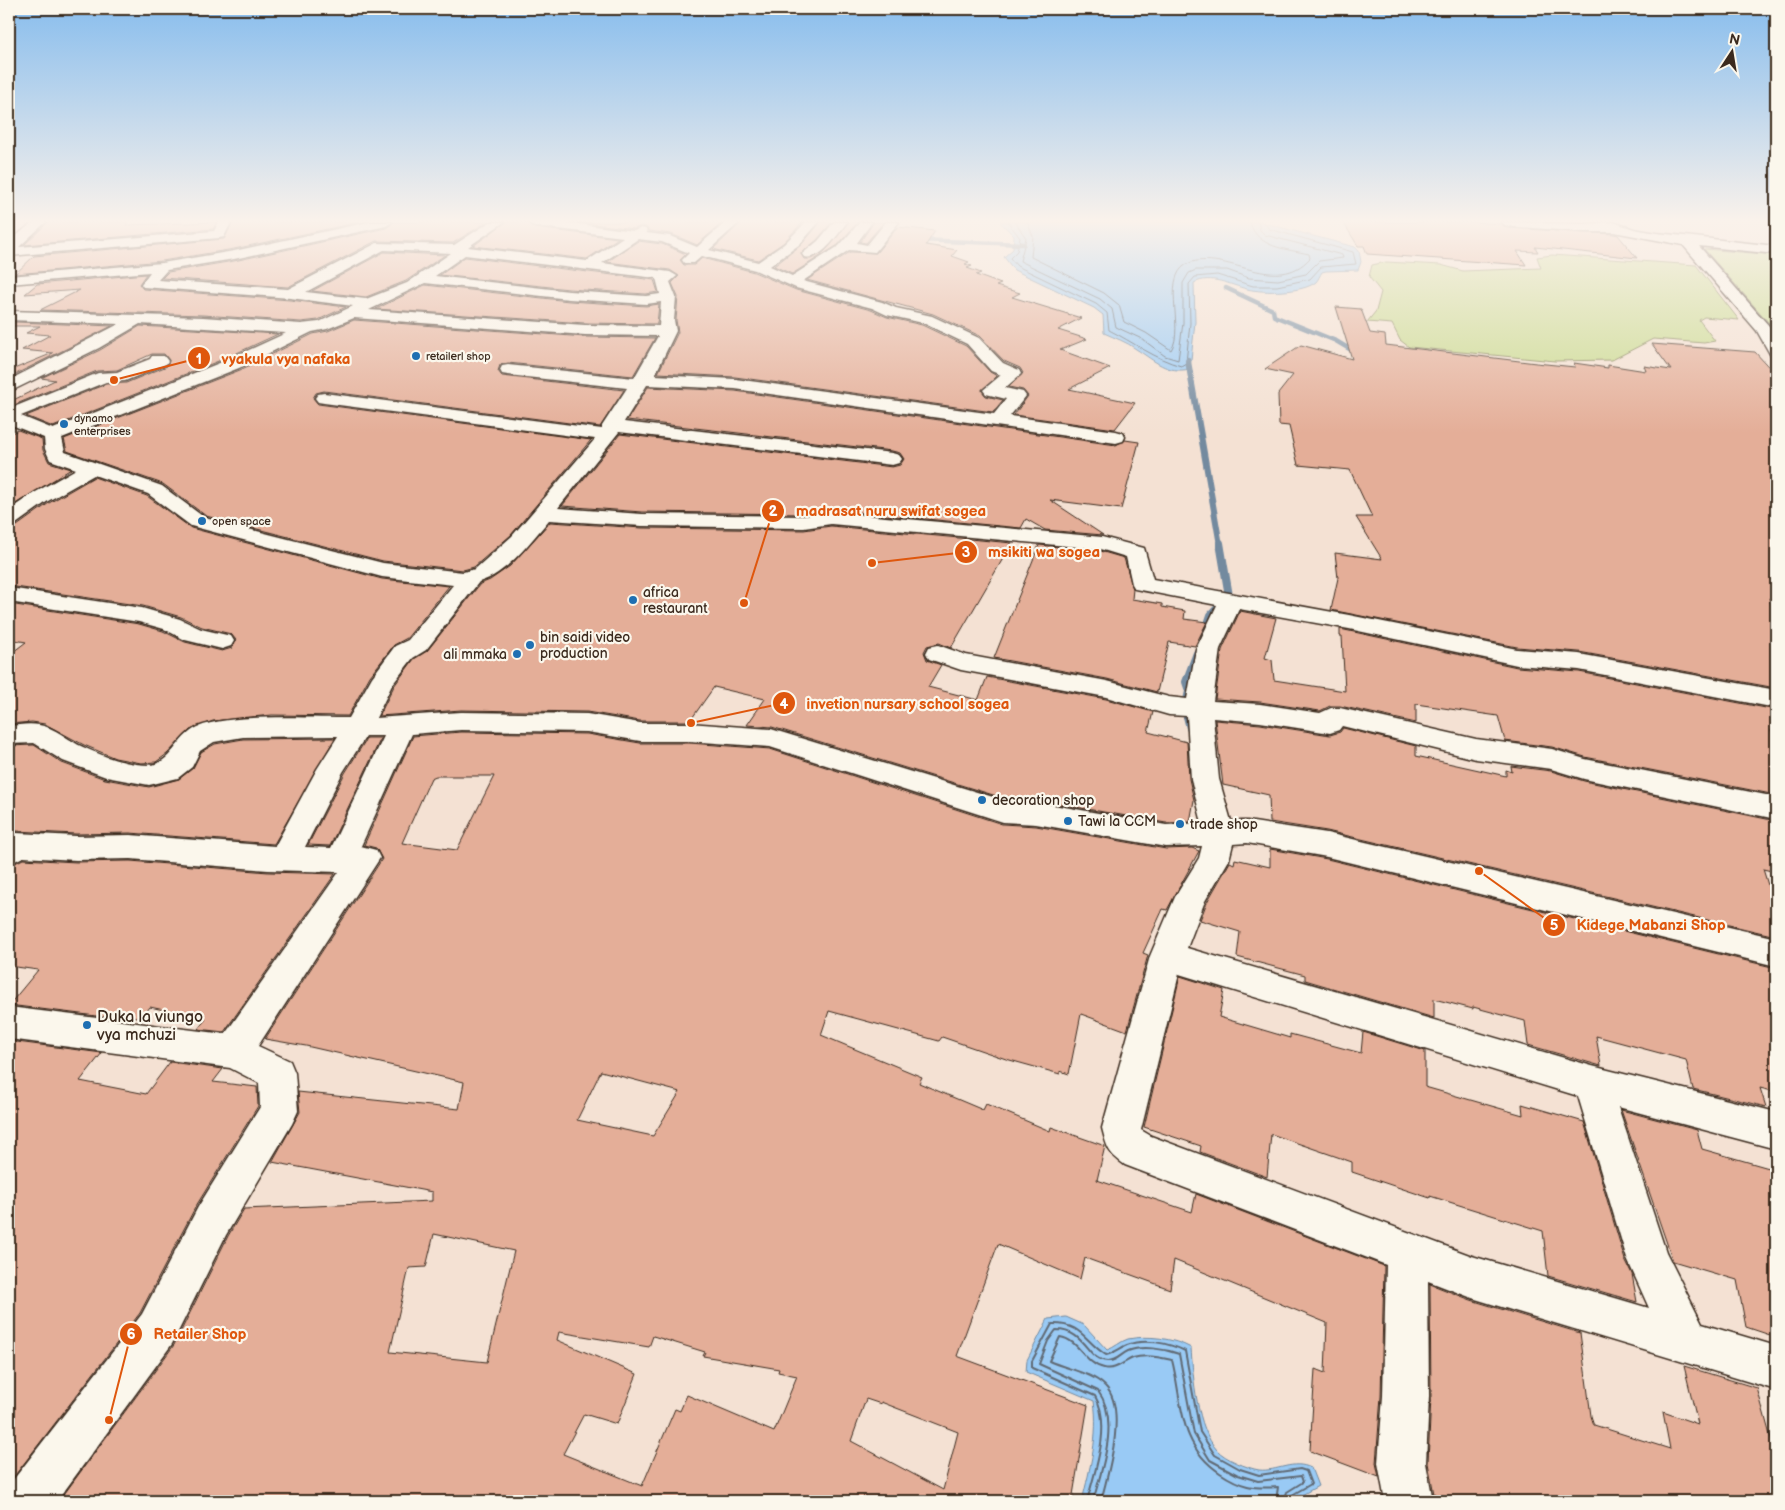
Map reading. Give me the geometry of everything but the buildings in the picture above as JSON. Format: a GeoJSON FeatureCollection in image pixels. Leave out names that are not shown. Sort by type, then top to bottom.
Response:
{"type":"FeatureCollection","features":[{"type":"Feature","properties":{"kind":"street"},"geometry":{"type":"LineString","coordinates":[[268,292],[368,304]]}},
{"type":"Feature","properties":{"kind":"street"},"geometry":{"type":"LineString","coordinates":[[9,314],[307,328],[322,326],[368,304],[398,292]]}},
{"type":"Feature","properties":{"kind":"street"},"geometry":{"type":"LineString","coordinates":[[546,292],[646,300],[669,297]]}},
{"type":"Feature","properties":{"kind":"street"},"geometry":{"type":"LineString","coordinates":[[53,435],[57,456],[155,490],[198,522],[382,570],[463,579],[483,574],[498,562],[544,513],[610,430],[641,382],[668,332],[666,320],[669,297],[667,292]]}},
{"type":"Feature","properties":{"kind":"street"},"geometry":{"type":"LineString","coordinates":[[833,292],[877,305],[892,312],[927,319],[973,341],[997,367],[1013,374],[992,390],[1017,396],[998,420]]}},
{"type":"Feature","properties":{"kind":"street"},"geometry":{"type":"LineString","coordinates":[[1736,292],[1770,329],[1776,351]]}},
{"type":"Feature","properties":{"kind":"street"},"geometry":{"type":"LineString","coordinates":[[352,313],[585,330],[668,332]]}},
{"type":"Feature","properties":{"kind":"street"},"geometry":{"type":"LineString","coordinates":[[9,387],[93,345],[136,320]]}},
{"type":"Feature","properties":{"kind":"street"},"geometry":{"type":"LineString","coordinates":[[9,417],[53,435],[233,364],[307,328]]}},
{"type":"Feature","properties":{"kind":"street"},"geometry":{"type":"LineString","coordinates":[[9,417],[104,378],[128,373],[160,360],[158,358]]}},
{"type":"Feature","properties":{"kind":"street"},"geometry":{"type":"LineString","coordinates":[[508,370],[641,382],[724,382],[766,390],[1116,437]]}},
{"type":"Feature","properties":{"kind":"street"},"geometry":{"type":"LineString","coordinates":[[324,398],[892,459]]}},
{"type":"Feature","properties":{"kind":"street"},"geometry":{"type":"LineString","coordinates":[[9,520],[92,468]]}},
{"type":"Feature","properties":{"kind":"street"},"geometry":{"type":"LineString","coordinates":[[544,513],[642,520],[804,522],[832,518],[1102,543],[1136,553],[1143,584],[1517,657],[1579,662],[1776,700]]}},
{"type":"Feature","properties":{"kind":"street"},"geometry":{"type":"LineString","coordinates":[[284,858],[331,769],[358,727],[381,683],[404,652],[417,646],[472,576]]}},
{"type":"Feature","properties":{"kind":"street"},"geometry":{"type":"LineString","coordinates":[[9,595],[142,615],[172,624],[194,635],[222,641]]}},
{"type":"Feature","properties":{"kind":"street"},"geometry":{"type":"LineString","coordinates":[[1223,599],[1208,649],[1199,707],[1205,779],[1220,833],[1214,860],[1191,896],[1167,956],[1121,1128],[1125,1142],[1139,1152],[1472,1277],[1776,1368]]}},
{"type":"Feature","properties":{"kind":"street"},"geometry":{"type":"LineString","coordinates":[[938,653],[962,662],[1107,690],[1169,706],[1199,707],[1330,724],[1332,717],[1340,717],[1476,749],[1552,759],[1584,769],[1776,808]]}},
{"type":"Feature","properties":{"kind":"street"},"geometry":{"type":"LineString","coordinates":[[9,735],[39,734],[73,754],[116,770],[149,775],[168,771],[182,760],[190,745],[207,734],[243,728],[402,726],[461,721],[587,723],[640,732],[689,732],[771,738],[1003,811],[1036,813],[1166,836],[1247,832],[1327,845],[1776,952]]}},
{"type":"Feature","properties":{"kind":"street"},"geometry":{"type":"LineString","coordinates":[[340,860],[402,726]]}},
{"type":"Feature","properties":{"kind":"street"},"geometry":{"type":"LineString","coordinates":[[9,852],[16,845],[76,848],[130,847],[176,852],[284,858],[340,860],[365,858],[234,1052]]}},
{"type":"Feature","properties":{"kind":"street"},"geometry":{"type":"LineString","coordinates":[[1167,956],[1592,1083],[1776,1130]]}},
{"type":"Feature","properties":{"kind":"street"},"geometry":{"type":"LineString","coordinates":[[9,1023],[234,1052],[277,1073],[278,1111],[212,1221],[157,1329],[27,1501]]}},
{"type":"Feature","properties":{"kind":"street"},"geometry":{"type":"LineString","coordinates":[[1592,1083],[1648,1259],[1688,1342]]}},
{"type":"Feature","properties":{"kind":"street"},"geometry":{"type":"LineString","coordinates":[[1407,1253],[1406,1396],[1402,1463],[1409,1501]]}},
{"type":"Feature","properties":{"kind":"green space"},"geometry":{"type":"Polygon","coordinates":[[[1381,292],[1717,292],[1739,320],[1704,317],[1699,320],[1715,341],[1704,343],[1653,339],[1612,360],[1555,361],[1409,347],[1400,340],[1392,324],[1367,322],[1376,311],[1381,292]]]}},
{"type":"Feature","properties":{"kind":"green space"},"geometry":{"type":"Polygon","coordinates":[[[1742,292],[1776,292],[1776,324],[1769,323],[1742,292]]]}},
{"type":"Feature","properties":{"kind":"water"},"geometry":{"type":"Polygon","coordinates":[[[1061,292],[1194,292],[1195,322],[1190,369],[1175,370],[1168,368],[1155,362],[1129,344],[1104,333],[1103,315],[1094,308],[1061,292]]]}},
{"type":"Feature","properties":{"kind":"water"},"geometry":{"type":"Polygon","coordinates":[[[1066,1317],[1084,1325],[1107,1350],[1128,1339],[1144,1337],[1160,1338],[1191,1348],[1197,1402],[1205,1429],[1217,1450],[1236,1463],[1259,1470],[1291,1465],[1311,1468],[1318,1486],[1291,1501],[1082,1501],[1095,1439],[1094,1401],[1026,1372],[1027,1360],[1048,1319],[1066,1317]]]}},
{"type":"Feature","properties":{"kind":"waterway"},"geometry":{"type":"LineString","coordinates":[[1236,292],[1273,310],[1274,316],[1336,341],[1358,354]]}},
{"type":"Feature","properties":{"kind":"waterway"},"geometry":{"type":"LineString","coordinates":[[1188,361],[1220,545]]}},
{"type":"Feature","properties":{"kind":"waterway"},"geometry":{"type":"LineString","coordinates":[[1204,636],[1211,615],[1229,596],[1220,543]]}},
{"type":"Feature","properties":{"kind":"waterway"},"geometry":{"type":"LineString","coordinates":[[1190,728],[1185,709],[1189,691],[1186,682],[1197,653]]}},
{"type":"Feature","properties":{"kind":"place","name":"retailerl shop"},"geometry":{"type":"Point","coordinates":[416,356]}},
{"type":"Feature","properties":{"kind":"place","name":"vyakula vya nafaka"},"geometry":{"type":"Point","coordinates":[114,380]}},
{"type":"Feature","properties":{"kind":"place","name":"dynamo enterprises"},"geometry":{"type":"Point","coordinates":[64,424]}},
{"type":"Feature","properties":{"kind":"place","name":"open space"},"geometry":{"type":"Point","coordinates":[202,521]}},
{"type":"Feature","properties":{"kind":"place","name":"msikiti wa sogea"},"geometry":{"type":"Point","coordinates":[872,563]}},
{"type":"Feature","properties":{"kind":"place","name":"africa restaurant"},"geometry":{"type":"Point","coordinates":[633,600]}},
{"type":"Feature","properties":{"kind":"place","name":"madrasat nuru swifat sogea"},"geometry":{"type":"Point","coordinates":[744,603]}},
{"type":"Feature","properties":{"kind":"place","name":"bin saidi video production"},"geometry":{"type":"Point","coordinates":[530,645]}},
{"type":"Feature","properties":{"kind":"place","name":"ali mmaka"},"geometry":{"type":"Point","coordinates":[517,654]}},
{"type":"Feature","properties":{"kind":"place","name":"invetion nursary school sogea"},"geometry":{"type":"Point","coordinates":[691,723]}},
{"type":"Feature","properties":{"kind":"place","name":"decoration shop"},"geometry":{"type":"Point","coordinates":[982,800]}},
{"type":"Feature","properties":{"kind":"place","name":"Tawi la CCM"},"geometry":{"type":"Point","coordinates":[1068,821]}},
{"type":"Feature","properties":{"kind":"place","name":"trade shop"},"geometry":{"type":"Point","coordinates":[1180,824]}},
{"type":"Feature","properties":{"kind":"place","name":"Kidege Mabanzi Shop"},"geometry":{"type":"Point","coordinates":[1479,871]}},
{"type":"Feature","properties":{"kind":"place","name":"Duka la viungo vya mchuzi"},"geometry":{"type":"Point","coordinates":[87,1025]}},
{"type":"Feature","properties":{"kind":"place","name":"Retailer Shop"},"geometry":{"type":"Point","coordinates":[109,1420]}}]}
